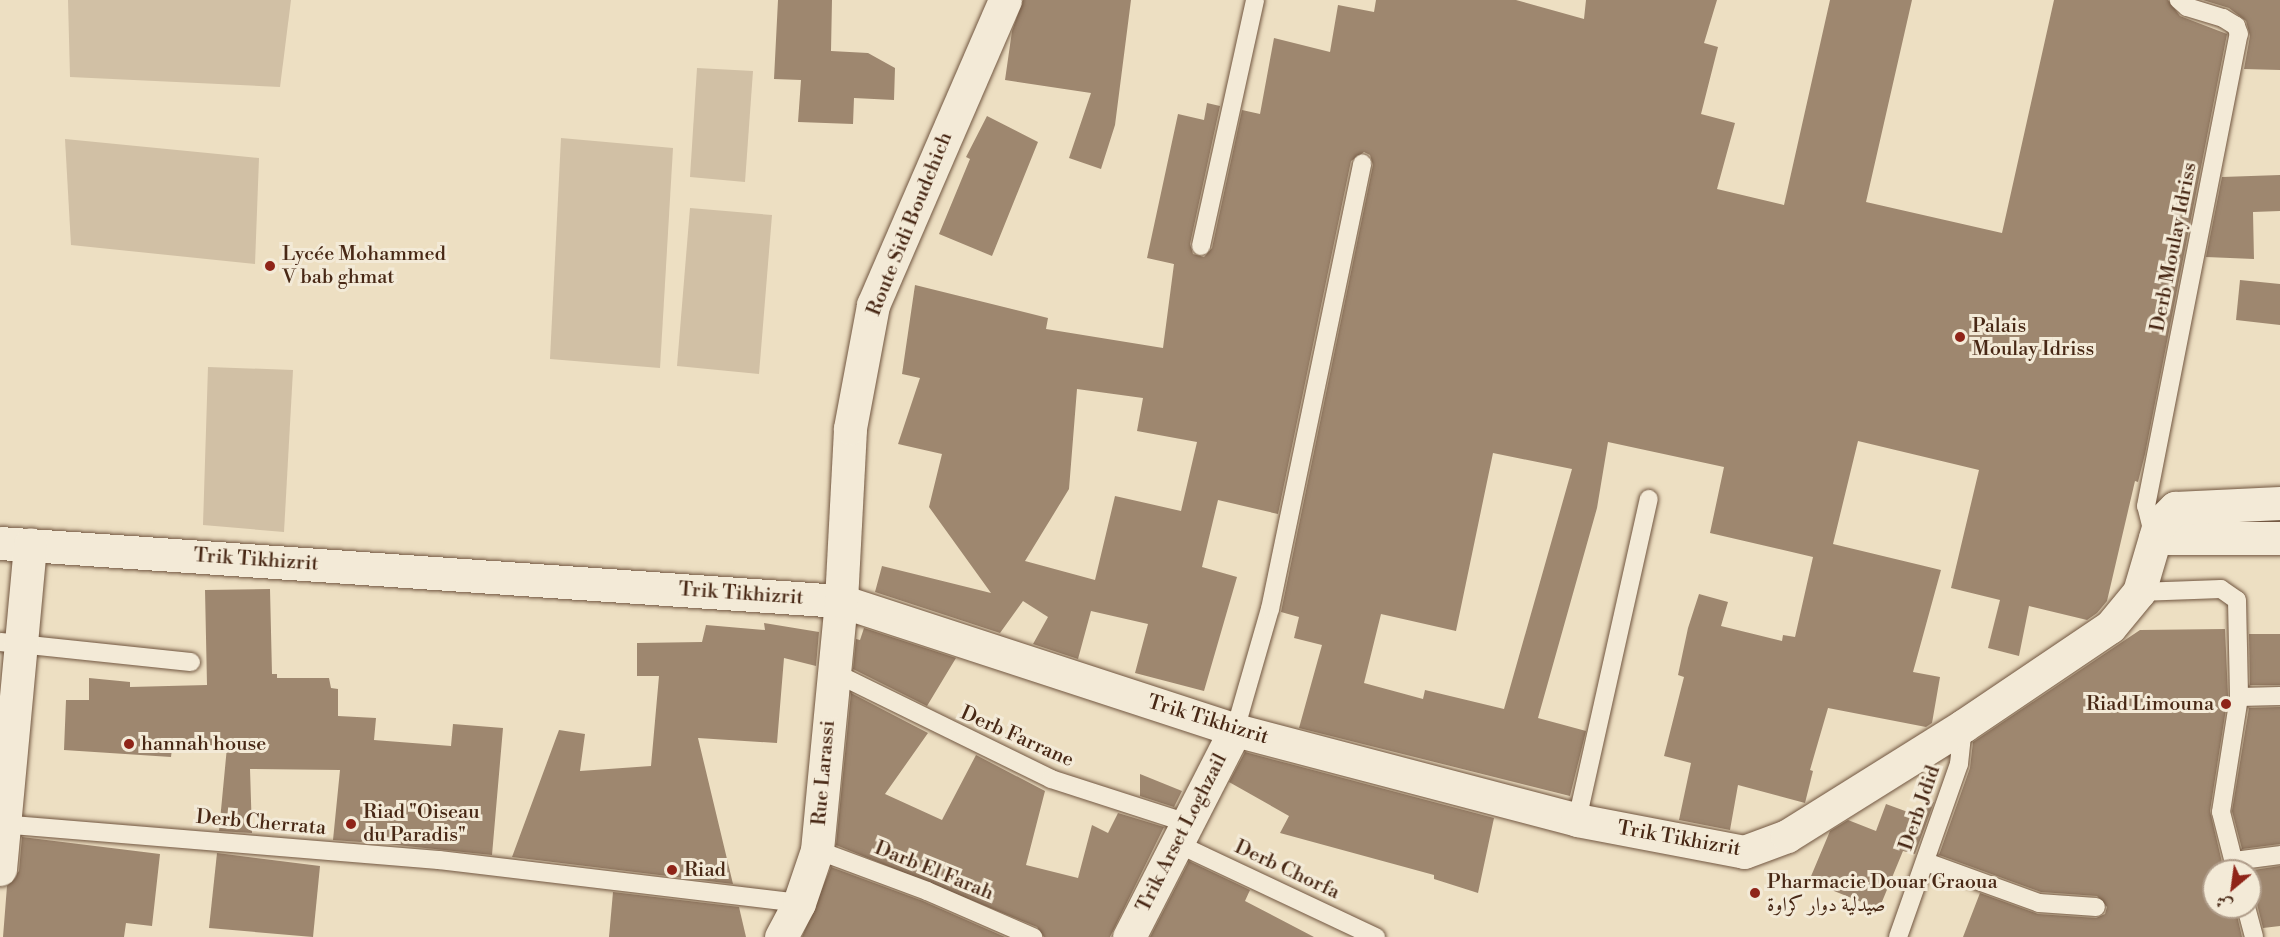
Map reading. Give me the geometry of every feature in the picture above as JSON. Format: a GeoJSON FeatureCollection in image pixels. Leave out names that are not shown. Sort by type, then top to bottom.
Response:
{"type":"FeatureCollection","features":[{"type":"Feature","properties":{"kind":"street","name":"Route Sidi Boudchich"},"geometry":{"type":"LineString","coordinates":[[840,601],[850,428],[873,305],[1005,0]]}},
{"type":"Feature","properties":{"kind":"street","name":"Trik Tikhizrit"},"geometry":{"type":"LineString","coordinates":[[15,543],[840,601],[1235,730],[1577,820],[1744,852],[1755,850],[1787,836],[1963,726],[2110,627],[2139,592],[2155,538],[2166,513],[2185,504],[2280,502]]}},
{"type":"Feature","properties":{"kind":"street"},"geometry":{"type":"LineString","coordinates":[[2155,538],[2280,538]]}},
{"type":"Feature","properties":{"kind":"street"},"geometry":{"type":"LineString","coordinates":[[0,869],[15,543]]}},
{"type":"Feature","properties":{"kind":"street","name":"Rue Larassi"},"geometry":{"type":"LineString","coordinates":[[781,937],[798,903],[817,850],[840,601]]}},
{"type":"Feature","properties":{"kind":"street","name":"Trik Arset Loghzail"},"geometry":{"type":"LineString","coordinates":[[1129,937],[1184,834],[1235,730]]}},
{"type":"Feature","properties":{"kind":"lane"},"geometry":{"type":"LineString","coordinates":[[1201,246],[1255,0]]}},
{"type":"Feature","properties":{"kind":"lane","name":"Derb Moulay Idriss"},"geometry":{"type":"LineString","coordinates":[[2155,538],[2146,506],[2239,34],[2236,27],[2223,18],[2187,7],[2179,0]]}},
{"type":"Feature","properties":{"kind":"lane"},"geometry":{"type":"LineString","coordinates":[[1235,730],[1270,609],[1362,163]]}},
{"type":"Feature","properties":{"kind":"lane"},"geometry":{"type":"LineString","coordinates":[[1577,820],[1649,499]]}},
{"type":"Feature","properties":{"kind":"lane"},"geometry":{"type":"LineString","coordinates":[[2139,592],[2221,590],[2237,600],[2239,697],[2230,769],[2221,804],[2233,859]]}},
{"type":"Feature","properties":{"kind":"lane"},"geometry":{"type":"LineString","coordinates":[[10,643],[191,662]]}},
{"type":"Feature","properties":{"kind":"lane","name":"Derb Farrane"},"geometry":{"type":"LineString","coordinates":[[833,672],[1052,779],[1184,834]]}},
{"type":"Feature","properties":{"kind":"lane"},"geometry":{"type":"LineString","coordinates":[[2239,697],[2280,696]]}},
{"type":"Feature","properties":{"kind":"lane","name":"Derb Jdid"},"geometry":{"type":"LineString","coordinates":[[1898,937],[1959,764],[1963,726]]}},
{"type":"Feature","properties":{"kind":"lane","name":"Derb Cherrata"},"geometry":{"type":"LineString","coordinates":[[3,825],[439,860],[798,903]]}},
{"type":"Feature","properties":{"kind":"lane","name":"Derb Chorfa"},"geometry":{"type":"LineString","coordinates":[[1184,834],[1376,937]]}},
{"type":"Feature","properties":{"kind":"lane","name":"Darb El Farah"},"geometry":{"type":"LineString","coordinates":[[817,850],[927,891],[1033,937]]}},
{"type":"Feature","properties":{"kind":"lane"},"geometry":{"type":"LineString","coordinates":[[2262,859],[2280,855]]}},
{"type":"Feature","properties":{"kind":"lane"},"geometry":{"type":"LineString","coordinates":[[1926,862],[2039,903],[2096,907]]}},
{"type":"Feature","properties":{"kind":"lane"},"geometry":{"type":"LineString","coordinates":[[2249,919],[2254,937]]}},
{"type":"Feature","properties":{"kind":"shaded area"},"geometry":{"type":"Polygon","coordinates":[[[68,0],[291,0],[280,87],[70,77],[68,0]]]}},
{"type":"Feature","properties":{"kind":"shaded area"},"geometry":{"type":"Polygon","coordinates":[[[697,68],[753,71],[745,182],[690,177],[697,68]]]}},
{"type":"Feature","properties":{"kind":"shaded area"},"geometry":{"type":"Polygon","coordinates":[[[561,138],[673,148],[660,368],[550,359],[561,138]]]}},
{"type":"Feature","properties":{"kind":"shaded area"},"geometry":{"type":"Polygon","coordinates":[[[65,139],[259,158],[255,264],[71,245],[65,139]]]}},
{"type":"Feature","properties":{"kind":"shaded area"},"geometry":{"type":"Polygon","coordinates":[[[690,208],[772,215],[759,374],[677,366],[690,208]]]}},
{"type":"Feature","properties":{"kind":"shaded area"},"geometry":{"type":"Polygon","coordinates":[[[208,367],[293,370],[284,532],[203,525],[208,367]]]}},
{"type":"Feature","properties":{"kind":"building"},"geometry":{"type":"Polygon","coordinates":[[[778,0],[832,0],[831,51],[868,53],[895,68],[894,100],[854,98],[853,124],[798,122],[801,80],[774,79],[778,0]]]}},
{"type":"Feature","properties":{"kind":"building"},"geometry":{"type":"Polygon","coordinates":[[[1023,0],[1131,0],[1115,125],[1101,169],[1069,158],[1091,93],[1005,80],[1012,31],[1023,0]]]}},
{"type":"Feature","properties":{"kind":"building"},"geometry":{"type":"Polygon","coordinates":[[[1376,0],[1516,0],[1584,19],[1586,0],[1717,0],[1704,43],[1718,47],[1701,114],[1735,123],[1717,189],[1784,205],[1830,0],[1912,0],[1866,202],[2002,233],[2054,0],[2168,0],[2180,16],[2227,34],[2145,454],[2138,482],[2135,481],[2107,601],[2097,613],[2087,620],[2029,606],[2019,656],[1988,648],[2000,600],[1951,588],[1979,470],[1858,441],[1833,544],[1941,570],[1913,672],[1940,677],[1932,723],[1926,727],[1828,708],[1810,770],[1813,771],[1805,803],[1738,785],[1730,830],[1679,820],[1691,763],[1664,756],[1684,677],[1678,675],[1688,628],[1699,594],[1728,602],[1721,626],[1782,641],[1783,635],[1795,637],[1813,557],[1710,533],[1724,467],[1608,442],[1597,508],[1538,718],[1586,731],[1570,796],[1299,728],[1322,645],[1294,638],[1299,617],[1281,612],[1373,165],[1370,155],[1364,152],[1351,161],[1278,514],[1218,500],[1202,567],[1237,577],[1204,691],[1135,673],[1148,624],[1091,611],[1078,659],[1033,644],[1048,617],[1023,601],[1000,633],[875,592],[882,566],[991,593],[929,507],[942,454],[898,444],[920,378],[902,374],[915,285],[1048,318],[1046,329],[1163,348],[1174,264],[1147,258],[1178,114],[1204,120],[1207,103],[1220,106],[1190,244],[1193,254],[1204,257],[1212,248],[1242,110],[1260,114],[1274,38],[1330,52],[1338,5],[1374,12],[1376,0]],[[1077,389],[1069,489],[1025,561],[1095,580],[1115,496],[1181,511],[1197,442],[1137,431],[1143,398],[1077,389]],[[1493,453],[1456,631],[1381,614],[1364,683],[1423,699],[1425,690],[1504,709],[1572,469],[1493,453]]]}},
{"type":"Feature","properties":{"kind":"building"},"geometry":{"type":"Polygon","coordinates":[[[2203,0],[2280,0],[2280,70],[2244,69],[2250,36],[2246,21],[2229,8],[2203,0]]]}},
{"type":"Feature","properties":{"kind":"building"},"geometry":{"type":"Polygon","coordinates":[[[987,116],[1038,142],[992,256],[939,234],[970,159],[966,157],[987,116]]]}},
{"type":"Feature","properties":{"kind":"building"},"geometry":{"type":"Polygon","coordinates":[[[2280,175],[2280,211],[2253,212],[2254,259],[2206,257],[2222,177],[2280,175]]]}},
{"type":"Feature","properties":{"kind":"building"},"geometry":{"type":"Polygon","coordinates":[[[2240,280],[2280,284],[2280,325],[2236,320],[2240,280]]]}},
{"type":"Feature","properties":{"kind":"building"},"geometry":{"type":"Polygon","coordinates":[[[270,589],[272,674],[277,674],[277,678],[329,678],[331,688],[338,689],[338,716],[376,718],[374,740],[451,746],[453,724],[503,728],[492,855],[387,844],[382,829],[361,842],[333,840],[340,770],[250,769],[252,833],[219,831],[227,747],[173,741],[171,757],[64,750],[66,700],[89,700],[89,678],[130,682],[130,687],[207,685],[205,590],[270,589]]]}},
{"type":"Feature","properties":{"kind":"building"},"geometry":{"type":"Polygon","coordinates":[[[764,623],[819,632],[816,666],[784,658],[777,743],[698,738],[733,884],[512,857],[559,730],[585,734],[580,771],[651,766],[659,676],[637,676],[637,643],[702,642],[706,625],[765,630],[764,623]]]}},
{"type":"Feature","properties":{"kind":"building"},"geometry":{"type":"Polygon","coordinates":[[[864,628],[956,658],[927,706],[853,669],[856,639],[860,640],[864,628]]]}},
{"type":"Feature","properties":{"kind":"building"},"geometry":{"type":"Polygon","coordinates":[[[2225,629],[2228,696],[2210,811],[2221,859],[2202,859],[2202,919],[2238,919],[2242,937],[1963,937],[1980,893],[2038,914],[2096,918],[2105,914],[2107,907],[2097,896],[2041,892],[1939,855],[1970,768],[1973,742],[2140,630],[2225,629]]]}},
{"type":"Feature","properties":{"kind":"building"},"geometry":{"type":"Polygon","coordinates":[[[2249,634],[2280,634],[2280,685],[2250,685],[2249,634]]]}},
{"type":"Feature","properties":{"kind":"building"},"geometry":{"type":"Polygon","coordinates":[[[851,693],[928,733],[885,794],[942,820],[976,755],[1045,791],[1026,865],[1078,878],[1092,825],[1108,833],[1118,813],[1164,827],[1110,937],[1044,937],[1037,927],[836,845],[851,693]]]}},
{"type":"Feature","properties":{"kind":"building"},"geometry":{"type":"Polygon","coordinates":[[[2280,707],[2280,844],[2242,849],[2232,811],[2249,708],[2280,707]]]}},
{"type":"Feature","properties":{"kind":"building"},"geometry":{"type":"Polygon","coordinates":[[[1245,752],[1494,818],[1478,893],[1434,879],[1434,875],[1280,833],[1289,816],[1229,782],[1245,752]]]}},
{"type":"Feature","properties":{"kind":"building"},"geometry":{"type":"Polygon","coordinates":[[[1140,774],[1182,791],[1174,807],[1140,796],[1140,774]]]}},
{"type":"Feature","properties":{"kind":"building"},"geometry":{"type":"Polygon","coordinates":[[[1934,802],[1915,854],[1903,851],[1879,909],[1809,881],[1830,831],[1848,820],[1876,831],[1886,804],[1916,815],[1934,802]]]}},
{"type":"Feature","properties":{"kind":"building"},"geometry":{"type":"Polygon","coordinates":[[[22,837],[160,854],[152,926],[126,923],[124,937],[3,937],[7,886],[19,871],[22,837]]]}},
{"type":"Feature","properties":{"kind":"building"},"geometry":{"type":"Polygon","coordinates":[[[217,853],[320,866],[313,937],[209,928],[217,853]]]}},
{"type":"Feature","properties":{"kind":"building"},"geometry":{"type":"Polygon","coordinates":[[[1189,861],[1250,890],[1245,901],[1314,937],[1150,937],[1189,861]]]}},
{"type":"Feature","properties":{"kind":"building"},"geometry":{"type":"Polygon","coordinates":[[[2280,866],[2280,926],[2263,928],[2261,919],[2262,869],[2280,866]]]}},
{"type":"Feature","properties":{"kind":"building"},"geometry":{"type":"Polygon","coordinates":[[[831,867],[923,901],[1005,937],[802,937],[831,867]]]}},
{"type":"Feature","properties":{"kind":"building"},"geometry":{"type":"Polygon","coordinates":[[[613,892],[739,907],[746,937],[609,937],[613,892]]]}},
{"type":"Feature","properties":{"kind":"place","name":"Lycée Mohammed V bab ghmat"},"geometry":{"type":"Point","coordinates":[270,266]}},
{"type":"Feature","properties":{"kind":"place","name":"Palais Moulay Idriss"},"geometry":{"type":"Point","coordinates":[1960,337]}},
{"type":"Feature","properties":{"kind":"place","name":"Riad Limouna"},"geometry":{"type":"Point","coordinates":[2226,704]}},
{"type":"Feature","properties":{"kind":"place","name":"hannah house"},"geometry":{"type":"Point","coordinates":[129,744]}},
{"type":"Feature","properties":{"kind":"place","name":"Riad \"Oiseau du Paradis\""},"geometry":{"type":"Point","coordinates":[351,824]}},
{"type":"Feature","properties":{"kind":"place","name":"Riad"},"geometry":{"type":"Point","coordinates":[672,870]}},
{"type":"Feature","properties":{"kind":"place","name":"Pharmacie Douar Graoua صيدلية دوار كراوة"},"geometry":{"type":"Point","coordinates":[1755,893]}}]}
